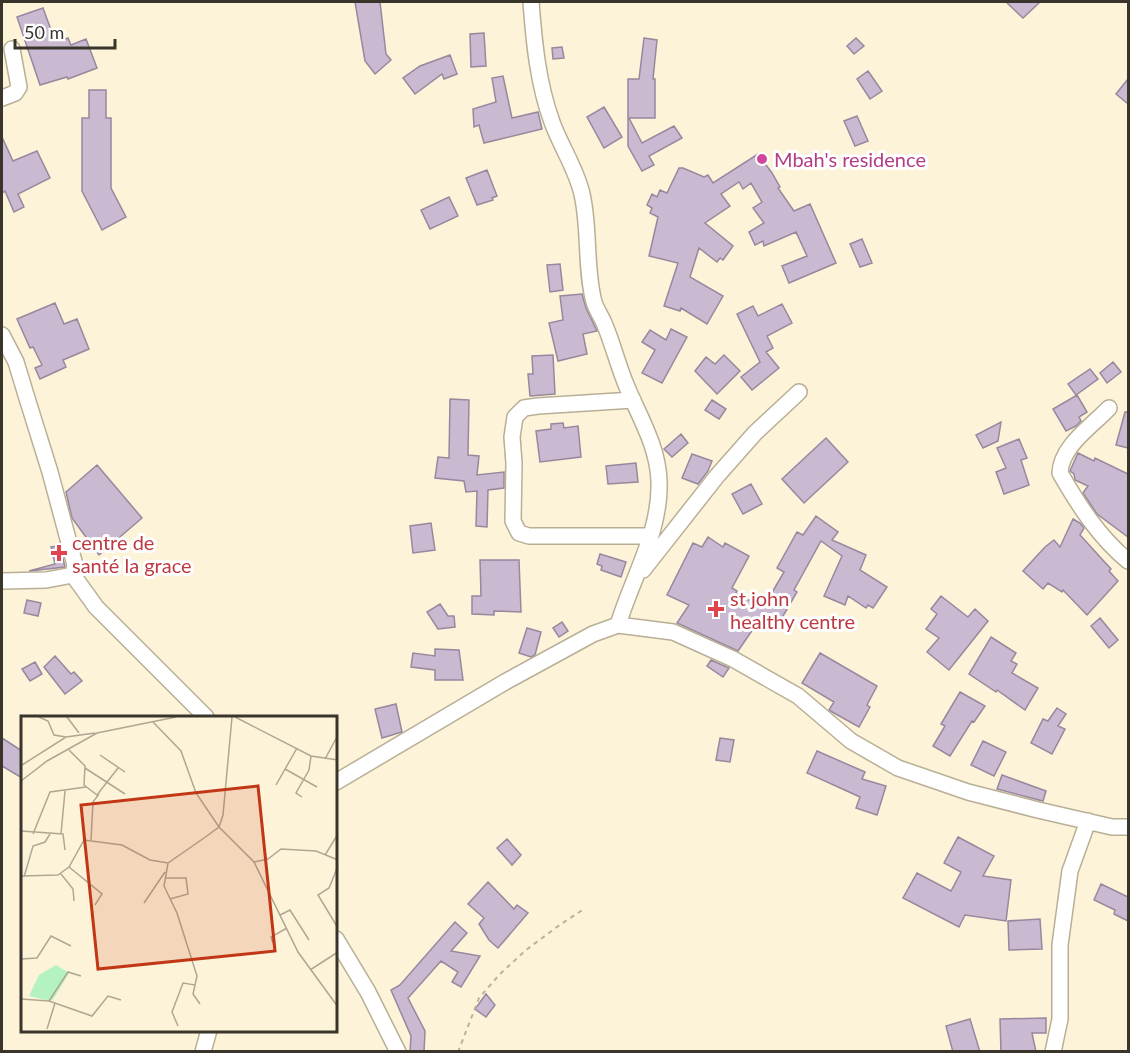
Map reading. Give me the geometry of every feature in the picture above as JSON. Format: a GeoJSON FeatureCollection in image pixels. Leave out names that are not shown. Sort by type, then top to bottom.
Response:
{"type":"FeatureCollection","features":[{"type":"Feature","properties":{"kind":"street"},"geometry":{"type":"LineString","coordinates":[[531,2],[543,95],[552,123],[582,193],[594,303],[604,322],[616,360],[655,451],[659,482],[656,515],[637,578]]}},
{"type":"Feature","properties":{"kind":"street"},"geometry":{"type":"LineString","coordinates":[[2,98],[15,93],[19,87],[12,49]]}},
{"type":"Feature","properties":{"kind":"street"},"geometry":{"type":"LineString","coordinates":[[2,334],[16,362],[50,472],[75,565],[73,575],[96,607],[205,716]]}},
{"type":"Feature","properties":{"kind":"street"},"geometry":{"type":"LineString","coordinates":[[618,625],[624,602],[637,578],[740,450],[799,392]]}},
{"type":"Feature","properties":{"kind":"street"},"geometry":{"type":"LineString","coordinates":[[633,400],[524,408],[515,417],[512,437],[513,522],[519,533],[529,536],[650,536]]}},
{"type":"Feature","properties":{"kind":"street"},"geometry":{"type":"LineString","coordinates":[[1109,408],[1069,448],[1060,463],[1060,473],[1096,529],[1128,561]]}},
{"type":"Feature","properties":{"kind":"street"},"geometry":{"type":"LineString","coordinates":[[2,581],[46,580],[73,575]]}},
{"type":"Feature","properties":{"kind":"street"},"geometry":{"type":"LineString","coordinates":[[338,781],[515,677],[593,634],[618,625],[673,632],[733,659],[798,696],[851,741],[898,768],[968,792],[1112,827],[1128,827]]}},
{"type":"Feature","properties":{"kind":"street"},"geometry":{"type":"LineString","coordinates":[[1053,1052],[1060,1019],[1060,945],[1070,871],[1088,821]]}},
{"type":"Feature","properties":{"kind":"street"},"geometry":{"type":"LineString","coordinates":[[338,942],[368,992],[398,1052]]}},
{"type":"Feature","properties":{"kind":"street"},"geometry":{"type":"LineString","coordinates":[[203,1052],[208,1032]]}},
{"type":"Feature","properties":{"kind":"path"},"geometry":{"type":"LineString","coordinates":[[458,1052],[479,998],[493,982],[526,950],[584,909]]}},
{"type":"Feature","properties":{"kind":"building"},"geometry":{"type":"Polygon","coordinates":[[[355,2],[380,2],[386,54],[391,60],[375,74],[365,61],[355,2]]]}},
{"type":"Feature","properties":{"kind":"building"},"geometry":{"type":"Polygon","coordinates":[[[1006,2],[1040,2],[1023,18],[1006,2]]]}},
{"type":"Feature","properties":{"kind":"building"},"geometry":{"type":"Polygon","coordinates":[[[43,8],[54,38],[60,35],[63,40],[68,38],[71,45],[86,39],[97,68],[68,79],[67,77],[40,85],[17,17],[43,8]]]}},
{"type":"Feature","properties":{"kind":"building"},"geometry":{"type":"Polygon","coordinates":[[[484,33],[486,66],[471,67],[470,34],[484,33]]]}},
{"type":"Feature","properties":{"kind":"building"},"geometry":{"type":"Polygon","coordinates":[[[644,38],[657,40],[653,79],[655,79],[655,118],[629,118],[642,143],[674,126],[682,138],[649,156],[654,165],[642,171],[628,146],[628,79],[639,79],[644,38]]]}},
{"type":"Feature","properties":{"kind":"building"},"geometry":{"type":"Polygon","coordinates":[[[856,38],[864,46],[854,54],[847,46],[856,38]]]}},
{"type":"Feature","properties":{"kind":"building"},"geometry":{"type":"Polygon","coordinates":[[[562,47],[564,58],[553,59],[552,48],[562,47]]]}},
{"type":"Feature","properties":{"kind":"building"},"geometry":{"type":"Polygon","coordinates":[[[450,55],[457,74],[444,79],[442,74],[415,94],[403,78],[420,66],[450,55]]]}},
{"type":"Feature","properties":{"kind":"building"},"geometry":{"type":"Polygon","coordinates":[[[868,71],[882,91],[870,99],[857,79],[868,71]]]}},
{"type":"Feature","properties":{"kind":"building"},"geometry":{"type":"Polygon","coordinates":[[[503,76],[512,118],[538,112],[542,129],[484,143],[479,125],[474,127],[473,109],[496,102],[492,78],[503,76]]]}},
{"type":"Feature","properties":{"kind":"building"},"geometry":{"type":"Polygon","coordinates":[[[1128,79],[1128,104],[1116,94],[1128,79]]]}},
{"type":"Feature","properties":{"kind":"building"},"geometry":{"type":"Polygon","coordinates":[[[89,90],[106,90],[106,118],[111,118],[111,188],[126,217],[102,230],[82,191],[82,118],[89,118],[89,90]]]}},
{"type":"Feature","properties":{"kind":"building"},"geometry":{"type":"Polygon","coordinates":[[[604,107],[622,137],[604,148],[587,117],[604,107]]]}},
{"type":"Feature","properties":{"kind":"building"},"geometry":{"type":"Polygon","coordinates":[[[857,116],[868,141],[855,146],[844,121],[857,116]]]}},
{"type":"Feature","properties":{"kind":"building"},"geometry":{"type":"Polygon","coordinates":[[[2,137],[13,161],[37,151],[50,178],[18,194],[24,207],[14,212],[5,191],[2,193],[2,137]]]}},
{"type":"Feature","properties":{"kind":"building"},"geometry":{"type":"Polygon","coordinates":[[[758,154],[794,211],[810,204],[836,263],[789,283],[782,266],[807,256],[796,232],[764,246],[763,241],[755,245],[749,232],[764,223],[753,208],[762,202],[751,183],[743,189],[739,182],[721,194],[730,206],[705,223],[733,246],[723,260],[720,258],[717,262],[699,248],[690,277],[723,296],[707,324],[681,308],[680,311],[664,306],[678,263],[649,256],[658,217],[650,213],[652,208],[647,205],[652,194],[657,197],[660,190],[667,193],[679,168],[704,177],[708,175],[713,183],[758,154]]]}},
{"type":"Feature","properties":{"kind":"building"},"geometry":{"type":"Polygon","coordinates":[[[487,170],[497,196],[492,198],[493,200],[477,205],[466,178],[487,170]]]}},
{"type":"Feature","properties":{"kind":"building"},"geometry":{"type":"Polygon","coordinates":[[[449,197],[458,216],[430,229],[421,210],[449,197]]]}},
{"type":"Feature","properties":{"kind":"building"},"geometry":{"type":"Polygon","coordinates":[[[862,239],[872,263],[860,267],[850,244],[862,239]]]}},
{"type":"Feature","properties":{"kind":"building"},"geometry":{"type":"Polygon","coordinates":[[[560,264],[563,290],[550,292],[547,265],[560,264]]]}},
{"type":"Feature","properties":{"kind":"building"},"geometry":{"type":"Polygon","coordinates":[[[582,294],[597,331],[583,334],[587,354],[558,361],[549,323],[563,320],[560,296],[582,294]]]}},
{"type":"Feature","properties":{"kind":"building"},"geometry":{"type":"Polygon","coordinates":[[[55,303],[64,324],[77,319],[89,349],[63,360],[66,367],[40,379],[35,368],[42,365],[33,347],[30,348],[17,319],[55,303]]]}},
{"type":"Feature","properties":{"kind":"building"},"geometry":{"type":"Polygon","coordinates":[[[782,304],[792,323],[767,336],[773,348],[766,352],[779,368],[752,390],[741,377],[760,362],[737,314],[753,306],[758,316],[782,304]]]}},
{"type":"Feature","properties":{"kind":"building"},"geometry":{"type":"Polygon","coordinates":[[[671,329],[687,337],[662,383],[642,373],[655,350],[642,342],[650,330],[666,340],[671,329]]]}},
{"type":"Feature","properties":{"kind":"building"},"geometry":{"type":"Polygon","coordinates":[[[553,355],[555,394],[530,396],[528,374],[533,374],[532,356],[553,355]]]}},
{"type":"Feature","properties":{"kind":"building"},"geometry":{"type":"Polygon","coordinates":[[[724,355],[740,371],[717,394],[695,371],[706,357],[715,364],[724,355]]]}},
{"type":"Feature","properties":{"kind":"building"},"geometry":{"type":"Polygon","coordinates":[[[1113,362],[1121,372],[1107,383],[1100,373],[1113,362]]]}},
{"type":"Feature","properties":{"kind":"building"},"geometry":{"type":"Polygon","coordinates":[[[1090,369],[1098,379],[1076,395],[1068,384],[1090,369]]]}},
{"type":"Feature","properties":{"kind":"building"},"geometry":{"type":"Polygon","coordinates":[[[1077,395],[1087,412],[1079,417],[1081,421],[1076,426],[1066,431],[1053,409],[1077,395]]]}},
{"type":"Feature","properties":{"kind":"building"},"geometry":{"type":"Polygon","coordinates":[[[450,399],[469,400],[468,455],[479,456],[477,475],[504,472],[504,488],[488,490],[487,527],[476,526],[477,491],[466,492],[464,481],[435,478],[438,457],[449,458],[450,399]]]}},
{"type":"Feature","properties":{"kind":"building"},"geometry":{"type":"Polygon","coordinates":[[[712,400],[726,409],[719,419],[705,410],[712,400]]]}},
{"type":"Feature","properties":{"kind":"building"},"geometry":{"type":"Polygon","coordinates":[[[1125,412],[1128,412],[1128,448],[1116,445],[1125,412]]]}},
{"type":"Feature","properties":{"kind":"building"},"geometry":{"type":"Polygon","coordinates":[[[1001,422],[998,441],[983,448],[976,435],[1001,422]]]}},
{"type":"Feature","properties":{"kind":"building"},"geometry":{"type":"Polygon","coordinates":[[[563,423],[564,428],[578,426],[581,457],[540,462],[536,431],[551,429],[551,424],[563,423]]]}},
{"type":"Feature","properties":{"kind":"building"},"geometry":{"type":"Polygon","coordinates":[[[681,434],[688,443],[672,457],[664,449],[681,434]]]}},
{"type":"Feature","properties":{"kind":"building"},"geometry":{"type":"Polygon","coordinates":[[[826,438],[848,462],[804,503],[782,479],[826,438]]]}},
{"type":"Feature","properties":{"kind":"building"},"geometry":{"type":"Polygon","coordinates":[[[1019,439],[1027,458],[1021,460],[1029,485],[1004,494],[996,472],[1006,468],[997,448],[1019,439]]]}},
{"type":"Feature","properties":{"kind":"building"},"geometry":{"type":"Polygon","coordinates":[[[1078,453],[1094,461],[1095,458],[1128,474],[1128,537],[1097,514],[1083,493],[1088,486],[1075,480],[1074,474],[1070,471],[1078,453]]]}},
{"type":"Feature","properties":{"kind":"building"},"geometry":{"type":"Polygon","coordinates":[[[692,454],[712,461],[698,484],[682,478],[692,454]]]}},
{"type":"Feature","properties":{"kind":"building"},"geometry":{"type":"Polygon","coordinates":[[[636,463],[638,482],[608,484],[606,466],[636,463]]]}},
{"type":"Feature","properties":{"kind":"building"},"geometry":{"type":"Polygon","coordinates":[[[97,465],[142,518],[99,555],[72,518],[66,492],[97,465]]]}},
{"type":"Feature","properties":{"kind":"building"},"geometry":{"type":"Polygon","coordinates":[[[751,484],[762,504],[743,514],[732,494],[751,484]]]}},
{"type":"Feature","properties":{"kind":"building"},"geometry":{"type":"Polygon","coordinates":[[[816,516],[838,532],[832,540],[866,555],[860,570],[887,587],[873,608],[868,605],[866,608],[848,596],[845,605],[824,596],[842,556],[821,541],[794,590],[797,592],[783,616],[786,618],[779,630],[760,619],[738,651],[677,623],[689,605],[667,595],[693,543],[702,547],[708,537],[723,547],[725,543],[749,556],[732,588],[737,591],[736,593],[763,608],[784,572],[777,568],[797,532],[803,535],[816,516]]]}},
{"type":"Feature","properties":{"kind":"building"},"geometry":{"type":"Polygon","coordinates":[[[1073,519],[1084,528],[1080,535],[1111,569],[1109,571],[1118,581],[1087,615],[1063,590],[1062,592],[1048,583],[1043,589],[1023,571],[1054,540],[1060,547],[1073,519]]]}},
{"type":"Feature","properties":{"kind":"building"},"geometry":{"type":"Polygon","coordinates":[[[431,523],[435,550],[413,553],[410,526],[431,523]]]}},
{"type":"Feature","properties":{"kind":"building"},"geometry":{"type":"Polygon","coordinates":[[[60,546],[65,567],[29,571],[55,564],[51,547],[60,546]]]}},
{"type":"Feature","properties":{"kind":"building"},"geometry":{"type":"Polygon","coordinates":[[[600,554],[626,562],[621,577],[601,570],[602,566],[597,564],[600,554]]]}},
{"type":"Feature","properties":{"kind":"building"},"geometry":{"type":"Polygon","coordinates":[[[480,560],[519,560],[521,612],[494,611],[494,615],[472,614],[472,596],[481,596],[480,560]]]}},
{"type":"Feature","properties":{"kind":"building"},"geometry":{"type":"Polygon","coordinates":[[[941,596],[968,617],[975,609],[988,621],[949,670],[927,652],[939,638],[926,629],[937,614],[931,609],[941,596]]]}},
{"type":"Feature","properties":{"kind":"building"},"geometry":{"type":"Polygon","coordinates":[[[27,600],[41,603],[38,616],[24,613],[27,600]]]}},
{"type":"Feature","properties":{"kind":"building"},"geometry":{"type":"Polygon","coordinates":[[[440,604],[448,616],[454,616],[455,627],[438,629],[427,612],[440,604]]]}},
{"type":"Feature","properties":{"kind":"building"},"geometry":{"type":"Polygon","coordinates":[[[1100,618],[1118,640],[1109,648],[1091,626],[1100,618]]]}},
{"type":"Feature","properties":{"kind":"building"},"geometry":{"type":"Polygon","coordinates":[[[562,622],[568,631],[559,637],[553,628],[562,622]]]}},
{"type":"Feature","properties":{"kind":"building"},"geometry":{"type":"Polygon","coordinates":[[[527,628],[541,632],[535,655],[531,657],[519,653],[527,628]]]}},
{"type":"Feature","properties":{"kind":"building"},"geometry":{"type":"Polygon","coordinates":[[[991,637],[1016,653],[1011,661],[1017,664],[1012,673],[1038,688],[1025,710],[969,674],[991,637]]]}},
{"type":"Feature","properties":{"kind":"building"},"geometry":{"type":"Polygon","coordinates":[[[435,649],[459,650],[463,680],[435,680],[435,670],[411,667],[413,653],[435,656],[435,649]]]}},
{"type":"Feature","properties":{"kind":"building"},"geometry":{"type":"Polygon","coordinates":[[[820,653],[877,686],[867,705],[870,707],[859,727],[829,710],[834,702],[802,683],[820,653]]]}},
{"type":"Feature","properties":{"kind":"building"},"geometry":{"type":"Polygon","coordinates":[[[55,656],[71,674],[74,672],[82,681],[65,694],[44,667],[55,656]]]}},
{"type":"Feature","properties":{"kind":"building"},"geometry":{"type":"Polygon","coordinates":[[[711,660],[729,668],[723,677],[707,666],[711,660]]]}},
{"type":"Feature","properties":{"kind":"building"},"geometry":{"type":"Polygon","coordinates":[[[35,662],[42,674],[30,681],[22,669],[35,662]]]}},
{"type":"Feature","properties":{"kind":"building"},"geometry":{"type":"Polygon","coordinates":[[[960,692],[985,706],[974,722],[972,721],[950,756],[933,746],[945,726],[941,724],[960,692]]]}},
{"type":"Feature","properties":{"kind":"building"},"geometry":{"type":"Polygon","coordinates":[[[396,704],[402,732],[382,738],[375,709],[396,704]]]}},
{"type":"Feature","properties":{"kind":"building"},"geometry":{"type":"Polygon","coordinates":[[[1057,708],[1066,714],[1058,726],[1065,729],[1052,754],[1031,743],[1043,719],[1048,721],[1057,708]]]}},
{"type":"Feature","properties":{"kind":"building"},"geometry":{"type":"Polygon","coordinates":[[[2,738],[21,750],[21,777],[2,766],[2,738]]]}},
{"type":"Feature","properties":{"kind":"building"},"geometry":{"type":"Polygon","coordinates":[[[720,738],[734,740],[730,762],[716,760],[720,738]]]}},
{"type":"Feature","properties":{"kind":"building"},"geometry":{"type":"Polygon","coordinates":[[[983,741],[1006,752],[994,776],[971,765],[983,741]]]}},
{"type":"Feature","properties":{"kind":"building"},"geometry":{"type":"Polygon","coordinates":[[[817,751],[865,772],[862,779],[886,786],[877,815],[856,808],[860,797],[807,773],[817,751]]]}},
{"type":"Feature","properties":{"kind":"building"},"geometry":{"type":"Polygon","coordinates":[[[1002,775],[1046,791],[1043,801],[997,789],[1002,775]]]}},
{"type":"Feature","properties":{"kind":"building"},"geometry":{"type":"Polygon","coordinates":[[[958,837],[994,856],[983,876],[1011,880],[1006,921],[965,915],[959,927],[903,898],[917,873],[951,891],[961,872],[944,863],[958,837]]]}},
{"type":"Feature","properties":{"kind":"building"},"geometry":{"type":"Polygon","coordinates":[[[507,839],[521,855],[512,865],[497,848],[507,839]]]}},
{"type":"Feature","properties":{"kind":"building"},"geometry":{"type":"Polygon","coordinates":[[[488,882],[514,909],[517,905],[528,913],[498,948],[489,940],[479,924],[484,918],[468,904],[488,882]]]}},
{"type":"Feature","properties":{"kind":"building"},"geometry":{"type":"Polygon","coordinates":[[[1101,884],[1128,897],[1128,921],[1114,914],[1115,910],[1094,900],[1101,884]]]}},
{"type":"Feature","properties":{"kind":"building"},"geometry":{"type":"Polygon","coordinates":[[[1040,919],[1042,949],[1009,950],[1008,921],[1040,919]]]}},
{"type":"Feature","properties":{"kind":"building"},"geometry":{"type":"Polygon","coordinates":[[[455,922],[467,933],[451,951],[480,956],[461,987],[452,982],[458,972],[441,961],[408,998],[425,1031],[424,1052],[410,1052],[411,1036],[391,990],[400,985],[455,922]]]}},
{"type":"Feature","properties":{"kind":"building"},"geometry":{"type":"Polygon","coordinates":[[[486,994],[495,1005],[486,1017],[475,1009],[486,994]]]}},
{"type":"Feature","properties":{"kind":"building"},"geometry":{"type":"Polygon","coordinates":[[[1046,1018],[1046,1033],[1032,1033],[1036,1052],[1001,1052],[1000,1019],[1046,1018]]]}},
{"type":"Feature","properties":{"kind":"building"},"geometry":{"type":"Polygon","coordinates":[[[970,1019],[980,1052],[953,1052],[946,1026],[970,1019]]]}},
{"type":"Feature","properties":{"kind":"place","name":"Mbah's residence"},"geometry":{"type":"Point","coordinates":[762,159]}},
{"type":"Feature","properties":{"kind":"place","name":"centre de santé la grace"},"geometry":{"type":"Point","coordinates":[59,553]}},
{"type":"Feature","properties":{"kind":"place","name":"st john healthy centre"},"geometry":{"type":"Point","coordinates":[716,609]}}]}
